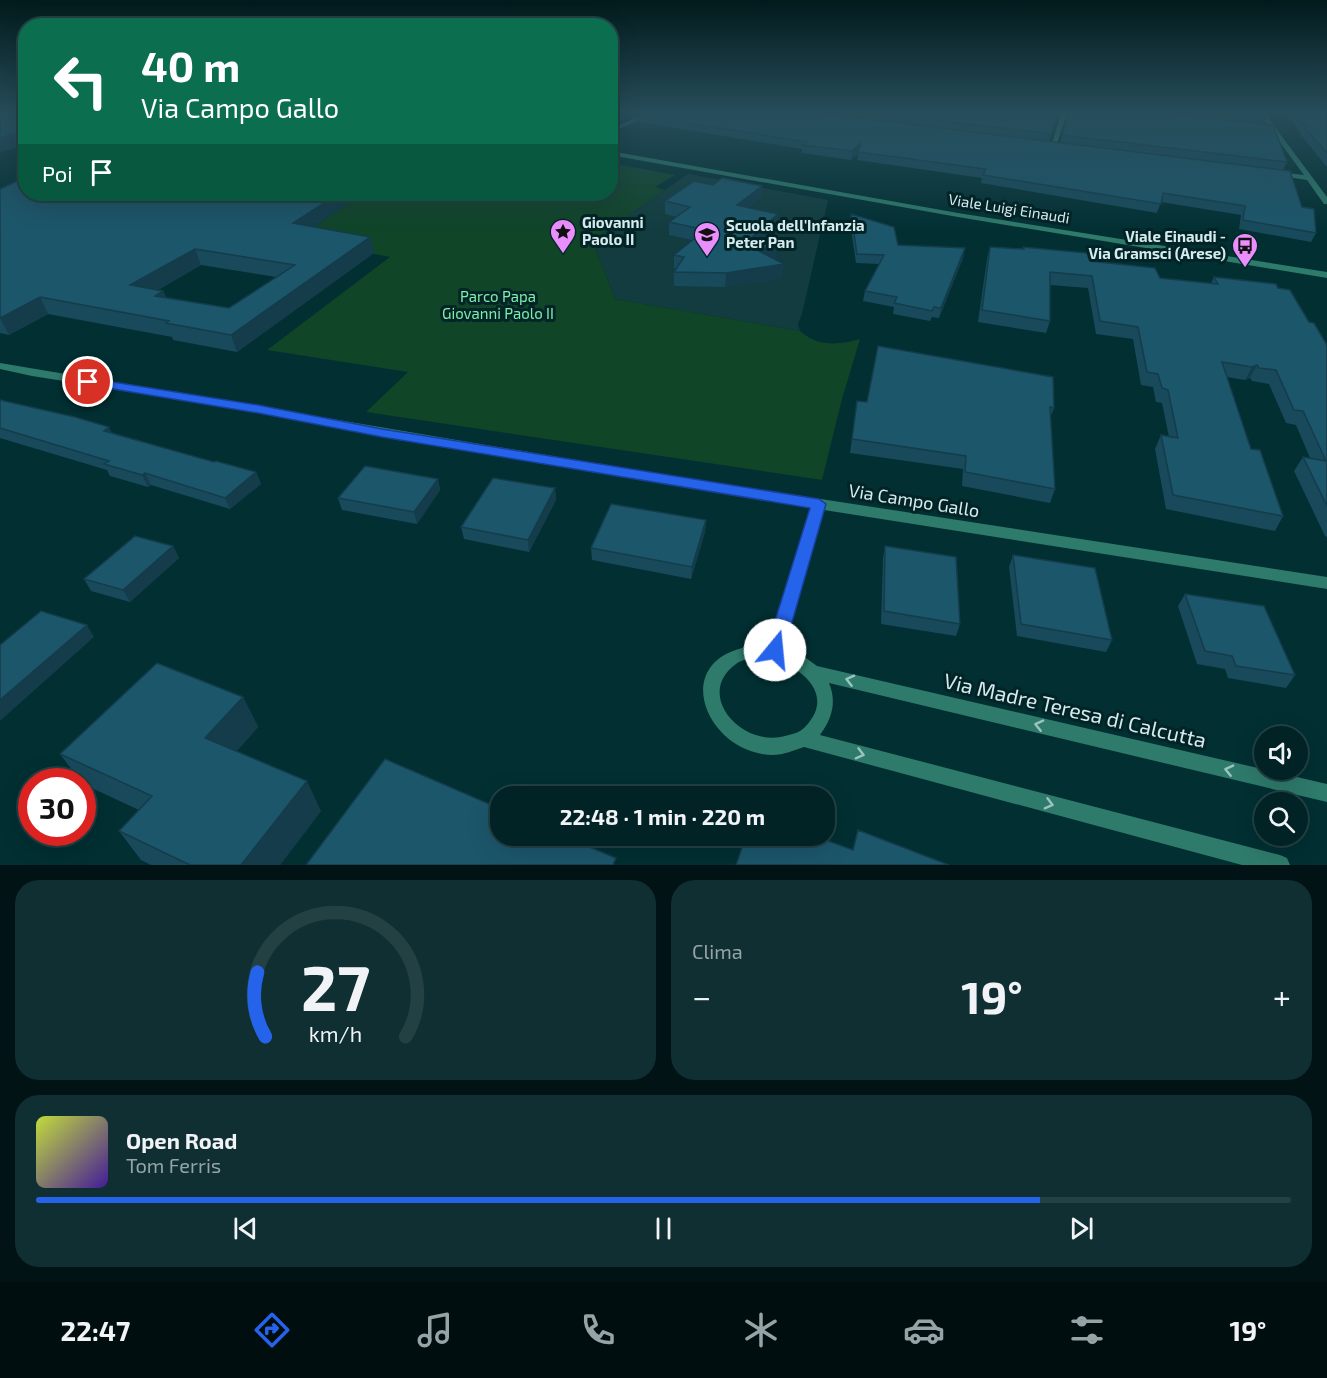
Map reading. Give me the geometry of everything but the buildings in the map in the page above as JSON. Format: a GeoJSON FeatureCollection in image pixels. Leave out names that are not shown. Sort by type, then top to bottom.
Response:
{"type":"FeatureCollection","features":[{"type":"Feature","properties":{"kind":"street"},"geometry":{"type":"LineString","coordinates":[[1287,151],[1327,202]]}},
{"type":"Feature","properties":{"kind":"street","name":"Viale Luigi Einaudi"},"geometry":{"type":"LineString","coordinates":[[618,154],[900,205],[1327,275]]}},
{"type":"Feature","properties":{"kind":"street"},"geometry":{"type":"LineString","coordinates":[[1271,173],[1309,178]]}},
{"type":"Feature","properties":{"kind":"street","name":"Via Campo Gallo"},"geometry":{"type":"LineString","coordinates":[[0,366],[258,409],[382,433],[1327,583]]}},
{"type":"Feature","properties":{"kind":"street"},"geometry":{"type":"LineString","coordinates":[[775,650],[819,504]]}},
{"type":"Feature","properties":{"kind":"street"},"geometry":{"type":"LineString","coordinates":[[750,650],[775,650],[796,658],[813,672],[821,685],[825,700],[823,715],[816,728],[804,739],[788,745],[769,747],[750,743],[733,734],[720,721],[711,701],[714,675],[728,659],[750,650]]}},
{"type":"Feature","properties":{"kind":"street","name":"Via Madre Teresa di Calcutta"},"geometry":{"type":"LineString","coordinates":[[813,672],[1327,793]]}},
{"type":"Feature","properties":{"kind":"street"},"geometry":{"type":"LineString","coordinates":[[804,739],[1280,865]]}},
{"type":"Feature","properties":{"kind":"shaded area","name":"Scuola dell'Infanzia Peter Pan"},"geometry":{"type":"Polygon","coordinates":[[[688,174],[828,200],[798,324],[800,331],[615,299],[594,245],[596,238],[688,174]]]}},
{"type":"Feature","properties":{"kind":"green space","name":"Parco Papa Giovanni Paolo II"},"geometry":{"type":"Polygon","coordinates":[[[618,164],[675,175],[655,187],[665,190],[596,238],[594,245],[615,299],[800,331],[821,342],[844,343],[860,339],[822,480],[366,412],[408,372],[267,350],[390,257],[297,239],[352,201],[618,201],[618,164]]]}},
{"type":"Feature","properties":{"kind":"place","name":"Giovanni Paolo II"},"geometry":{"type":"Point","coordinates":[563,255]}},
{"type":"Feature","properties":{"kind":"place","name":"Scuola dell'Infanzia Peter Pan"},"geometry":{"type":"Point","coordinates":[707,258]}},
{"type":"Feature","properties":{"kind":"place","name":"Viale Einaudi - Via Gramsci (Arese)"},"geometry":{"type":"Point","coordinates":[1245,269]}},
{"type":"Feature","properties":{"kind":"route"},"geometry":{"type":"LineString","coordinates":[[88,382],[258,409],[362,430],[819,504],[775,650]]}}]}
